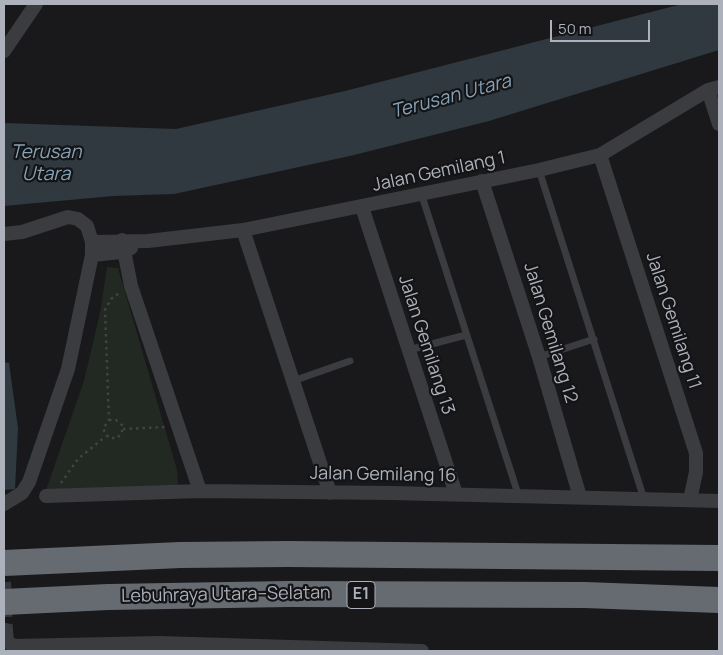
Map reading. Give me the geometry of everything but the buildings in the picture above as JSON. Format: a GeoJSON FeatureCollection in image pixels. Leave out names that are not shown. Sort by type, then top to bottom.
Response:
{"type":"FeatureCollection","features":[{"type":"Feature","properties":{"kind":"highway"},"geometry":{"type":"LineString","coordinates":[[4,563],[180,555],[288,554],[719,558]]}},
{"type":"Feature","properties":{"kind":"highway","name":"Lebuhraya Utara–Selatan"},"geometry":{"type":"LineString","coordinates":[[4,602],[108,596],[263,594],[585,595],[719,600]]}},
{"type":"Feature","properties":{"kind":"street"},"geometry":{"type":"LineString","coordinates":[[6,44],[36,4]]}},
{"type":"Feature","properties":{"kind":"street"},"geometry":{"type":"LineString","coordinates":[[714,89],[719,124]]}},
{"type":"Feature","properties":{"kind":"street","name":"Jalan Gemilang 1"},"geometry":{"type":"LineString","coordinates":[[92,248],[123,246],[148,241],[242,230],[422,196],[600,155],[714,89]]}},
{"type":"Feature","properties":{"kind":"street","name":"Jalan Gemilang 11"},"geometry":{"type":"LineString","coordinates":[[600,155],[696,454],[696,472],[690,500]]}},
{"type":"Feature","properties":{"kind":"street","name":"Jalan Gemilang 12"},"geometry":{"type":"LineString","coordinates":[[482,181],[539,357],[580,497]]}},
{"type":"Feature","properties":{"kind":"street","name":"Jalan Gemilang 13"},"geometry":{"type":"LineString","coordinates":[[362,207],[456,494]]}},
{"type":"Feature","properties":{"kind":"street"},"geometry":{"type":"LineString","coordinates":[[4,234],[22,232],[68,217],[78,219],[86,226],[92,248],[68,369],[29,482],[22,493],[4,505]]}},
{"type":"Feature","properties":{"kind":"street"},"geometry":{"type":"LineString","coordinates":[[242,230],[330,493]]}},
{"type":"Feature","properties":{"kind":"street"},"geometry":{"type":"LineString","coordinates":[[123,246],[132,286],[200,491]]}},
{"type":"Feature","properties":{"kind":"street","name":"Jalan Gemilang 16"},"geometry":{"type":"LineString","coordinates":[[50,496],[200,491],[456,494],[519,498],[580,497],[719,501]]}},
{"type":"Feature","properties":{"kind":"street"},"geometry":{"type":"LineString","coordinates":[[5,637],[13,646],[85,648],[159,643],[422,651]]}},
{"type":"Feature","properties":{"kind":"lane"},"geometry":{"type":"LineString","coordinates":[[539,170],[644,499]]}},
{"type":"Feature","properties":{"kind":"lane"},"geometry":{"type":"LineString","coordinates":[[422,196],[519,498]]}},
{"type":"Feature","properties":{"kind":"lane"},"geometry":{"type":"LineString","coordinates":[[408,350],[466,335]]}},
{"type":"Feature","properties":{"kind":"lane"},"geometry":{"type":"LineString","coordinates":[[539,357],[594,339]]}},
{"type":"Feature","properties":{"kind":"lane"},"geometry":{"type":"LineString","coordinates":[[292,381],[350,361]]}},
{"type":"Feature","properties":{"kind":"path"},"geometry":{"type":"LineString","coordinates":[[106,436],[104,425],[109,420],[105,310],[111,299],[132,286]]}},
{"type":"Feature","properties":{"kind":"path"},"geometry":{"type":"LineString","coordinates":[[50,496],[78,458],[106,436],[117,438],[122,429],[120,422],[109,420]]}},
{"type":"Feature","properties":{"kind":"path"},"geometry":{"type":"LineString","coordinates":[[122,429],[177,426]]}},
{"type":"Feature","properties":{"kind":"shaded area"},"geometry":{"type":"Polygon","coordinates":[[[107,267],[118,268],[177,470],[178,487],[46,490],[84,381],[100,313],[107,267]]]}},
{"type":"Feature","properties":{"kind":"water","name":"Terusan Utara"},"geometry":{"type":"Polygon","coordinates":[[[682,4],[719,4],[719,50],[489,121],[350,156],[174,194],[113,196],[4,206],[4,123],[176,129],[345,91],[682,4]]]}},
{"type":"Feature","properties":{"kind":"water"},"geometry":{"type":"Polygon","coordinates":[[[4,362],[9,363],[18,428],[15,489],[4,490],[4,362]]]}},
{"type":"Feature","properties":{"kind":"tunnel"},"geometry":{"type":"LineString","coordinates":[[4,582],[6,630]]}}]}
